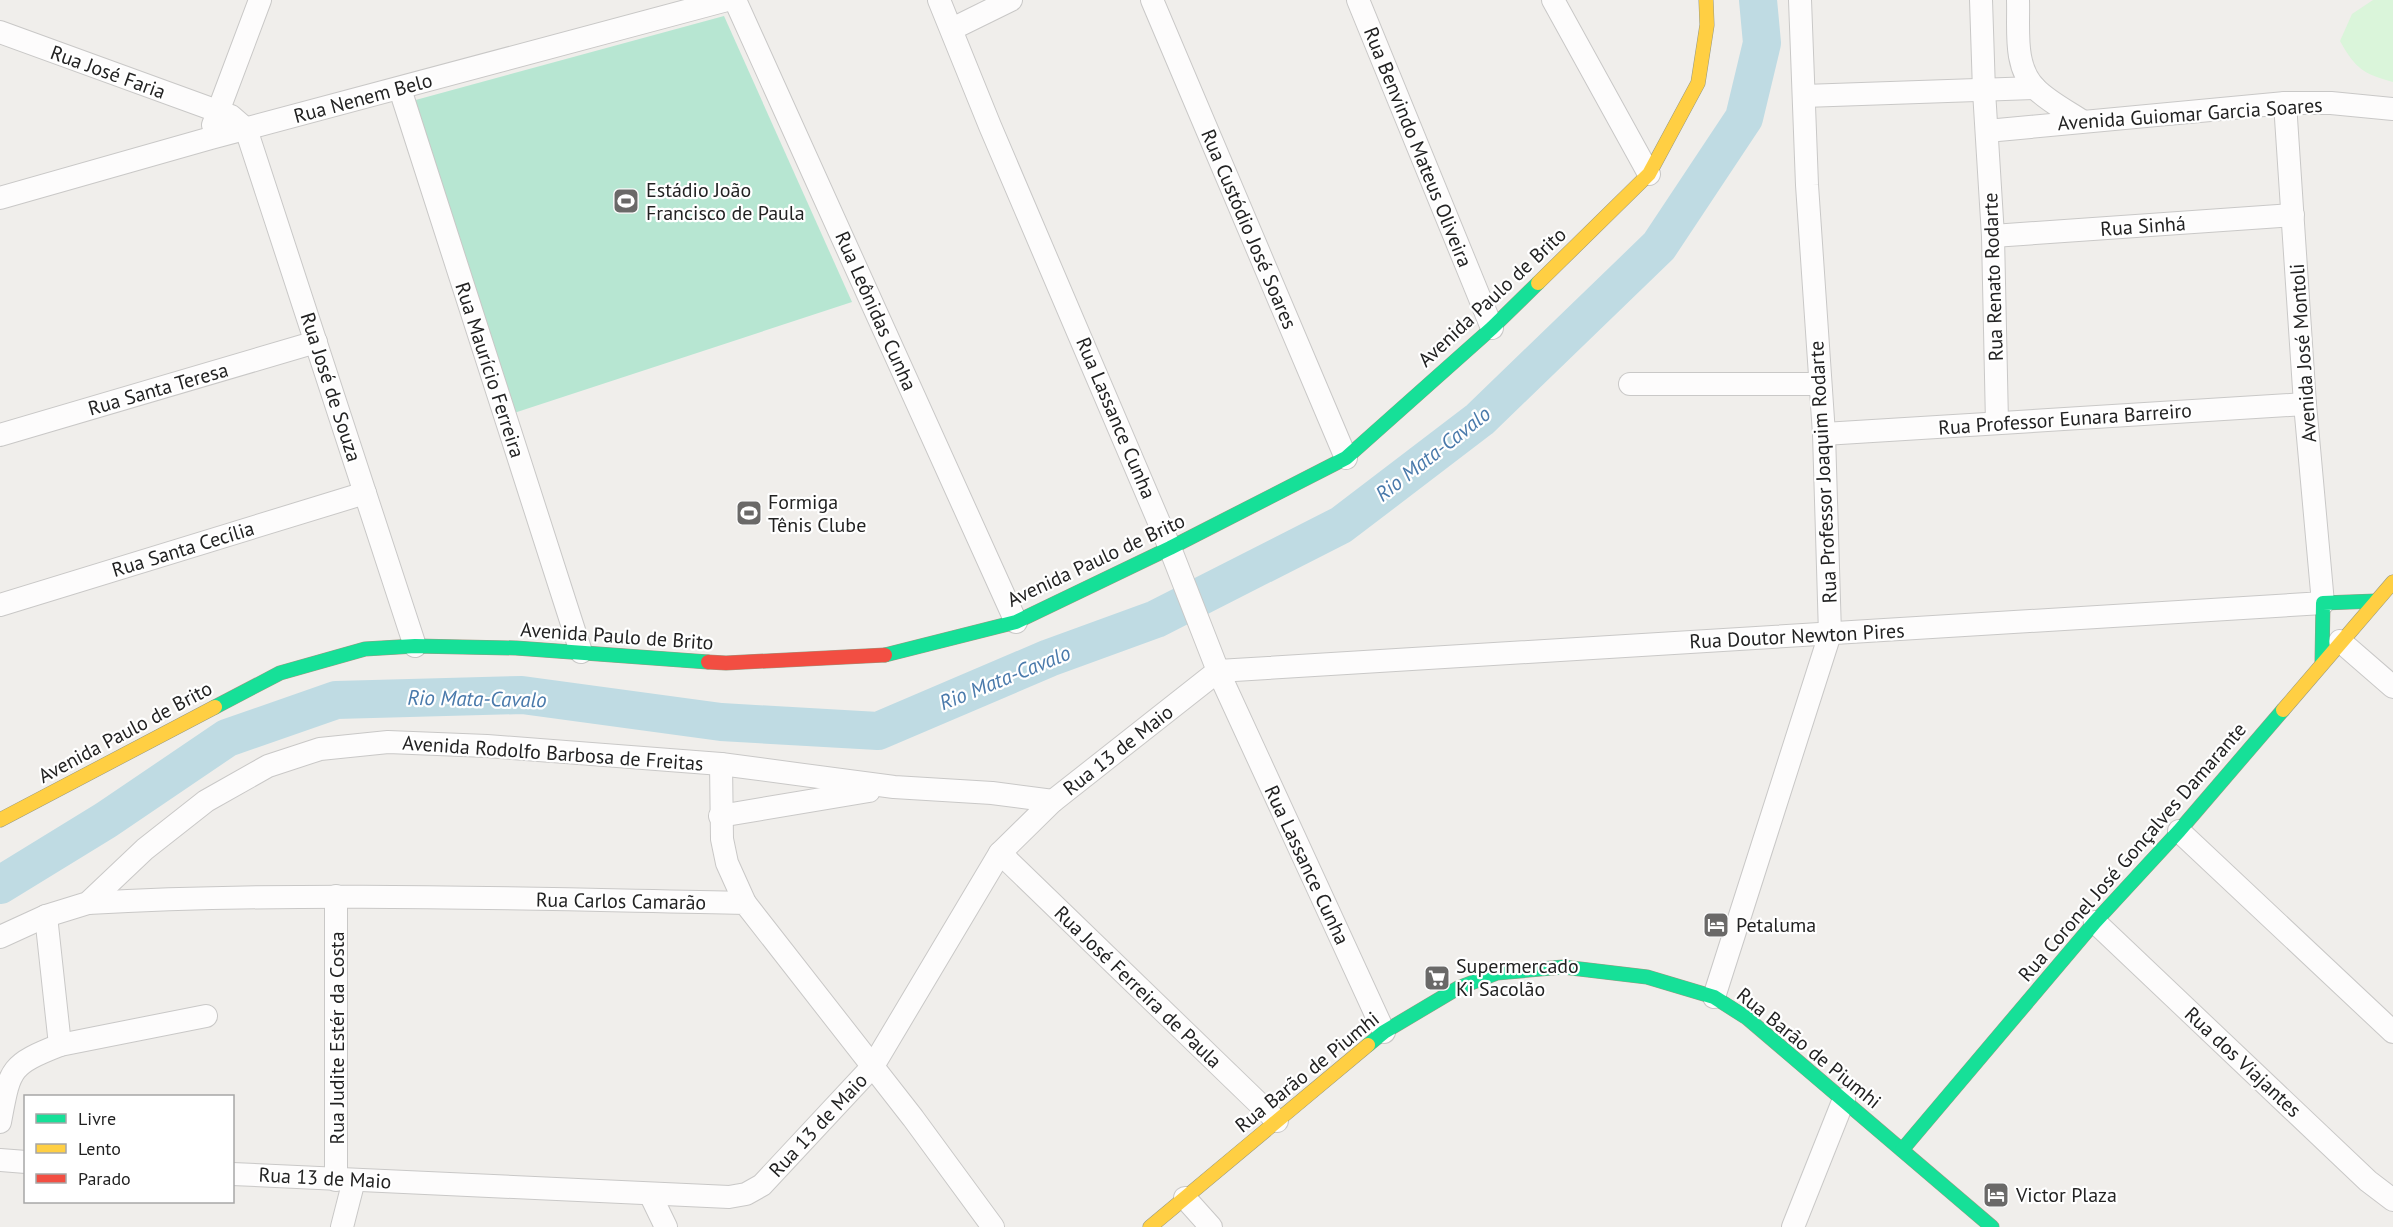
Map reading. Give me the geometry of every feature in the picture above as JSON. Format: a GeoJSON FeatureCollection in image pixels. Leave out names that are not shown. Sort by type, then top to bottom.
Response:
{"type":"FeatureCollection","features":[{"type":"Feature","properties":{"kind":"street"},"geometry":{"type":"LineString","coordinates":[[211,138],[216,112],[260,0]]}},
{"type":"Feature","properties":{"kind":"street","name":"Rua Nenem Belo"},"geometry":{"type":"LineString","coordinates":[[0,198],[211,138],[727,0]]}},
{"type":"Feature","properties":{"kind":"street","name":"Rua Leônidas Cunha"},"geometry":{"type":"LineString","coordinates":[[735,0],[1016,622]]}},
{"type":"Feature","properties":{"kind":"street","name":"Rua Lassance Cunha"},"geometry":{"type":"LineString","coordinates":[[939,0],[990,126],[1170,548],[1218,670],[1384,1032]]}},
{"type":"Feature","properties":{"kind":"street"},"geometry":{"type":"LineString","coordinates":[[952,29],[1011,0]]}},
{"type":"Feature","properties":{"kind":"street","name":"Rua Custódio José Soares"},"geometry":{"type":"LineString","coordinates":[[1152,0],[1346,458]]}},
{"type":"Feature","properties":{"kind":"street","name":"Rua Benvindo Mateus Oliveira"},"geometry":{"type":"LineString","coordinates":[[1358,0],[1492,328]]}},
{"type":"Feature","properties":{"kind":"street"},"geometry":{"type":"LineString","coordinates":[[1553,0],[1650,174]]}},
{"type":"Feature","properties":{"kind":"street","name":"Avenida Paulo de Brito"},"geometry":{"type":"LineString","coordinates":[[0,820],[280,673],[365,649],[415,646],[516,648],[726,663],[880,656],[1016,622],[1170,548],[1346,458],[1492,328],[1650,174],[1698,83],[1707,25],[1706,0]]}},
{"type":"Feature","properties":{"kind":"street","name":"Rua Professor Joaquim Rodarte"},"geometry":{"type":"LineString","coordinates":[[1714,997],[1830,634],[1824,434],[1800,0]]}},
{"type":"Feature","properties":{"kind":"street","name":"Rua Renato Rodarte"},"geometry":{"type":"LineString","coordinates":[[1981,0],[1993,236],[1997,423]]}},
{"type":"Feature","properties":{"kind":"street"},"geometry":{"type":"LineString","coordinates":[[2018,0],[2020,58],[2023,70],[2035,88],[2082,122]]}},
{"type":"Feature","properties":{"kind":"street","name":"Rua José Faria"},"geometry":{"type":"LineString","coordinates":[[0,32],[231,116],[246,129]]}},
{"type":"Feature","properties":{"kind":"street"},"geometry":{"type":"LineString","coordinates":[[1804,96],[2035,88]]}},
{"type":"Feature","properties":{"kind":"street","name":"Rua Maurício Ferreira"},"geometry":{"type":"LineString","coordinates":[[400,89],[581,652]]}},
{"type":"Feature","properties":{"kind":"street","name":"Avenida Guiomar Garcia Soares"},"geometry":{"type":"LineString","coordinates":[[1987,131],[2285,103],[2331,103],[2393,108]]}},
{"type":"Feature","properties":{"kind":"street","name":"Avenida José Montoli"},"geometry":{"type":"LineString","coordinates":[[2285,103],[2305,404],[2323,603]]}},
{"type":"Feature","properties":{"kind":"street","name":"Rua José de Souza"},"geometry":{"type":"LineString","coordinates":[[246,129],[415,646]]}},
{"type":"Feature","properties":{"kind":"street","name":"Rua Sinhá"},"geometry":{"type":"LineString","coordinates":[[1993,236],[2293,215]]}},
{"type":"Feature","properties":{"kind":"street","name":"Rua Santa Teresa"},"geometry":{"type":"LineString","coordinates":[[0,435],[316,342]]}},
{"type":"Feature","properties":{"kind":"street"},"geometry":{"type":"LineString","coordinates":[[1630,384],[1820,384]]}},
{"type":"Feature","properties":{"kind":"street","name":"Rua Professor Eunara Barreiro"},"geometry":{"type":"LineString","coordinates":[[1824,434],[2305,404]]}},
{"type":"Feature","properties":{"kind":"street","name":"Rua Santa Cecília"},"geometry":{"type":"LineString","coordinates":[[0,604],[365,493]]}},
{"type":"Feature","properties":{"kind":"street","name":"Rua Coronel José Gonçalves Damarante"},"geometry":{"type":"LineString","coordinates":[[1902,1150],[2095,922],[2179,831],[2393,582]]}},
{"type":"Feature","properties":{"kind":"street","name":"Rua Doutor Newton Pires"},"geometry":{"type":"LineString","coordinates":[[1218,670],[2376,601]]}},
{"type":"Feature","properties":{"kind":"street"},"geometry":{"type":"LineString","coordinates":[[2322,662],[2323,603]]}},
{"type":"Feature","properties":{"kind":"street"},"geometry":{"type":"LineString","coordinates":[[2340,641],[2393,687]]}},
{"type":"Feature","properties":{"kind":"street","name":"Rua 13 de Maio"},"geometry":{"type":"LineString","coordinates":[[234,1174],[650,1194],[729,1197],[746,1194],[762,1185],[873,1066],[1000,853],[1053,801],[1218,670]]}},
{"type":"Feature","properties":{"kind":"street","name":"Avenida Rodolfo Barbosa de Freitas"},"geometry":{"type":"LineString","coordinates":[[0,937],[46,916],[88,903],[145,849],[207,801],[267,766],[320,749],[388,742],[487,746],[721,764],[894,787],[992,793],[1053,801]]}},
{"type":"Feature","properties":{"kind":"street"},"geometry":{"type":"LineString","coordinates":[[721,764],[722,839],[727,862],[746,903],[873,1066],[993,1227]]}},
{"type":"Feature","properties":{"kind":"street"},"geometry":{"type":"LineString","coordinates":[[720,816],[894,787]]}},
{"type":"Feature","properties":{"kind":"street"},"geometry":{"type":"LineString","coordinates":[[2179,831],[2393,1032]]}},
{"type":"Feature","properties":{"kind":"street","name":"Rua José Ferreira de Paula"},"geometry":{"type":"LineString","coordinates":[[1000,853],[1277,1121]]}},
{"type":"Feature","properties":{"kind":"street","name":"Rua Carlos Camarão"},"geometry":{"type":"LineString","coordinates":[[88,903],[181,898],[336,896],[746,903]]}},
{"type":"Feature","properties":{"kind":"street","name":"Rua Judite Estér da Costa"},"geometry":{"type":"LineString","coordinates":[[336,896],[345,1180],[342,1227]]}},
{"type":"Feature","properties":{"kind":"street"},"geometry":{"type":"LineString","coordinates":[[46,916],[60,1045]]}},
{"type":"Feature","properties":{"kind":"street","name":"Rua dos Viajantes"},"geometry":{"type":"LineString","coordinates":[[2095,922],[2368,1181],[2393,1200]]}},
{"type":"Feature","properties":{"kind":"street","name":"Rua Barão de Piumhi"},"geometry":{"type":"LineString","coordinates":[[1150,1227],[1384,1032],[1458,988],[1497,973],[1563,967],[1647,977],[1714,997],[1747,1018],[1992,1227]]}},
{"type":"Feature","properties":{"kind":"street"},"geometry":{"type":"LineString","coordinates":[[0,1122],[7,1085],[14,1071],[28,1058],[60,1045],[206,1016]]}},
{"type":"Feature","properties":{"kind":"street"},"geometry":{"type":"LineString","coordinates":[[1793,1227],[1844,1099]]}},
{"type":"Feature","properties":{"kind":"street"},"geometry":{"type":"LineString","coordinates":[[0,1160],[24,1162]]}},
{"type":"Feature","properties":{"kind":"street"},"geometry":{"type":"LineString","coordinates":[[650,1194],[666,1227]]}},
{"type":"Feature","properties":{"kind":"street"},"geometry":{"type":"LineString","coordinates":[[1185,1198],[1211,1227]]}},
{"type":"Feature","properties":{"kind":"green space"},"geometry":{"type":"Polygon","coordinates":[[[2373,0],[2393,0],[2393,82],[2361,69],[2350,58],[2340,41],[2352,14],[2373,0]]]}},
{"type":"Feature","properties":{"kind":"green space","name":"Estádio João Francisco de Paula"},"geometry":{"type":"Polygon","coordinates":[[[724,16],[852,302],[514,413],[412,101],[724,16]]]}},
{"type":"Feature","properties":{"kind":"waterway","name":"Rio Mata-Cavalo"},"geometry":{"type":"LineString","coordinates":[[0,885],[106,820],[227,738],[336,700],[522,695],[721,722],[878,731],[1049,658],[1156,619],[1341,525],[1480,419],[1659,246],[1744,118],[1762,43],[1758,0]]}},
{"type":"Feature","properties":{"kind":"traffic: fast"},"geometry":{"type":"LineString","coordinates":[[885,655],[1016,622],[1170,548],[1346,458],[1492,328],[1538,283]]}},
{"type":"Feature","properties":{"kind":"traffic: fast"},"geometry":{"type":"LineString","coordinates":[[2322,662],[2323,603],[2376,601]]}},
{"type":"Feature","properties":{"kind":"traffic: fast"},"geometry":{"type":"LineString","coordinates":[[215,707],[280,673],[365,649],[415,646],[516,648],[708,662]]}},
{"type":"Feature","properties":{"kind":"traffic: fast"},"geometry":{"type":"LineString","coordinates":[[1902,1150],[2095,922],[2179,831],[2283,710]]}},
{"type":"Feature","properties":{"kind":"traffic: fast"},"geometry":{"type":"LineString","coordinates":[[1368,1045],[1384,1032],[1458,988],[1497,973],[1563,967],[1647,977],[1714,997],[1747,1018],[1992,1227]]}},
{"type":"Feature","properties":{"kind":"traffic: slow"},"geometry":{"type":"LineString","coordinates":[[1538,283],[1649,174],[1698,83],[1707,25],[1706,0]]}},
{"type":"Feature","properties":{"kind":"traffic: slow"},"geometry":{"type":"LineString","coordinates":[[2283,710],[2393,582]]}},
{"type":"Feature","properties":{"kind":"traffic: slow"},"geometry":{"type":"LineString","coordinates":[[0,820],[215,707]]}},
{"type":"Feature","properties":{"kind":"traffic: slow"},"geometry":{"type":"LineString","coordinates":[[1150,1227],[1368,1045]]}},
{"type":"Feature","properties":{"kind":"traffic: jam"},"geometry":{"type":"LineString","coordinates":[[708,662],[885,655]]}},
{"type":"Feature","properties":{"kind":"place","name":"Estádio João Francisco de Paula"},"geometry":{"type":"Point","coordinates":[626,201]}},
{"type":"Feature","properties":{"kind":"place","name":"Formiga Tênis Clube"},"geometry":{"type":"Point","coordinates":[749,513]}},
{"type":"Feature","properties":{"kind":"place","name":"Petaluma"},"geometry":{"type":"Point","coordinates":[1716,925]}},
{"type":"Feature","properties":{"kind":"place","name":"Supermercado Ki Sacolão"},"geometry":{"type":"Point","coordinates":[1437,978]}},
{"type":"Feature","properties":{"kind":"place","name":"Victor Plaza"},"geometry":{"type":"Point","coordinates":[1996,1195]}}]}
